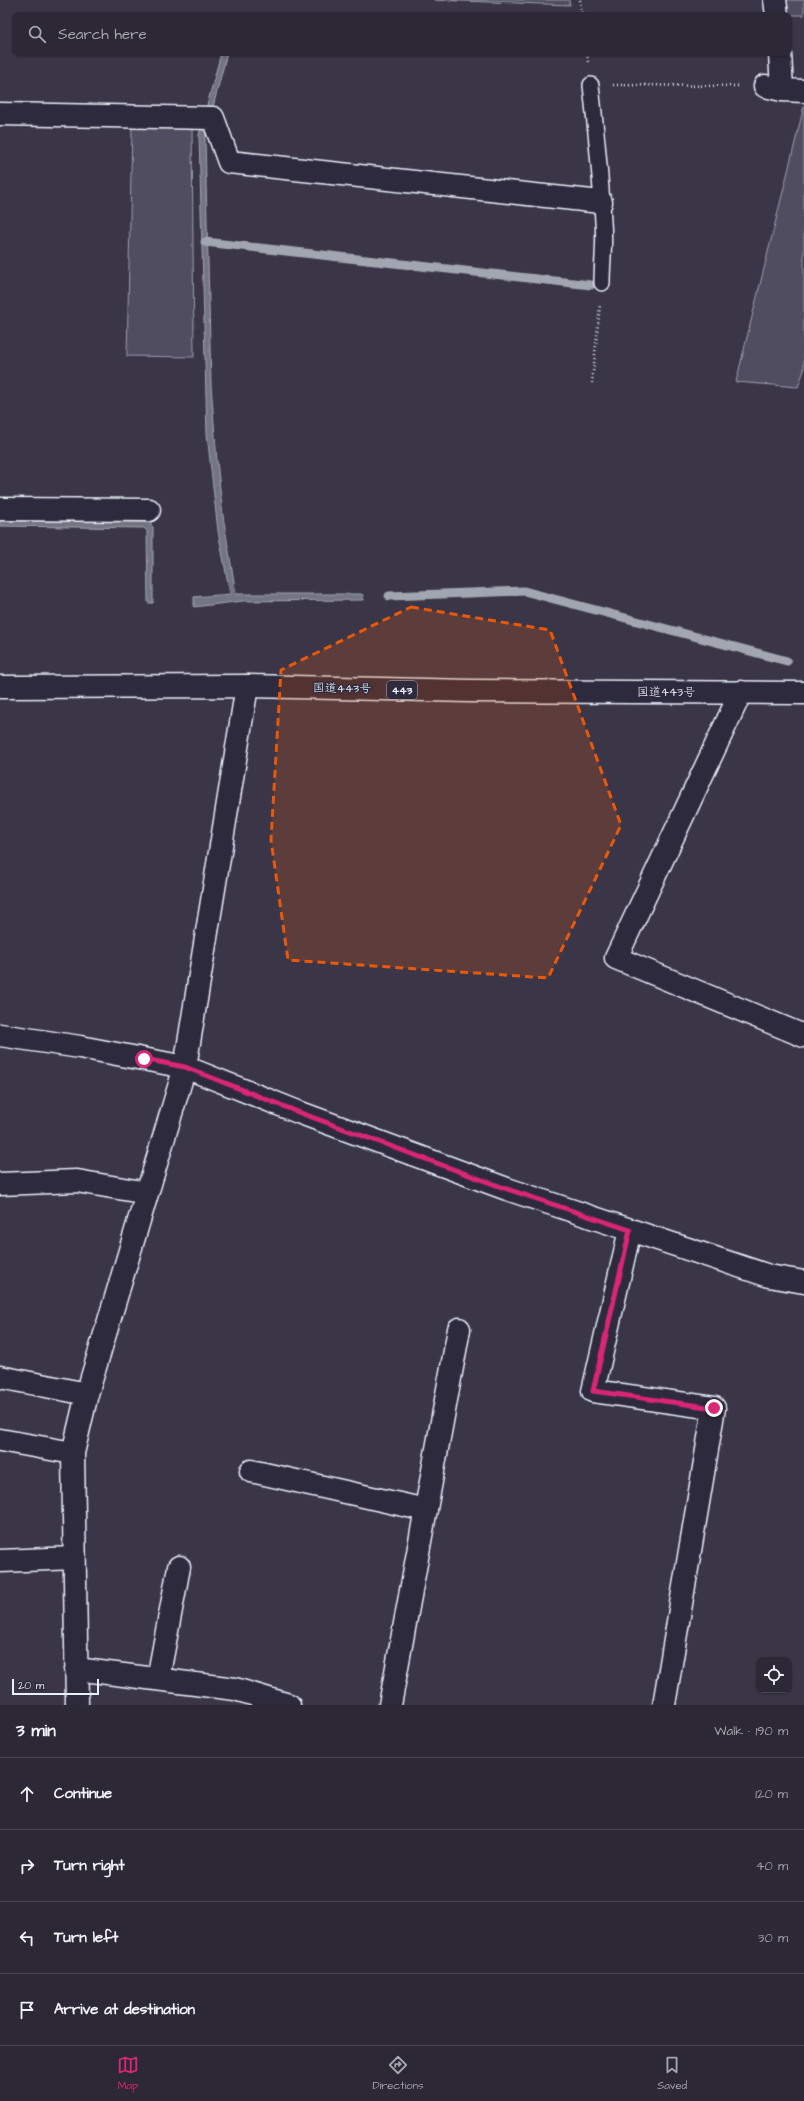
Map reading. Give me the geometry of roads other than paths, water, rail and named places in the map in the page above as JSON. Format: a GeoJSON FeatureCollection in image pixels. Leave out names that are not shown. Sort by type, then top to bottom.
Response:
{"type":"FeatureCollection","features":[{"type":"Feature","properties":{"kind":"main road"},"geometry":{"type":"LineString","coordinates":[[775,0],[777,12]]}},
{"type":"Feature","properties":{"kind":"main road"},"geometry":{"type":"LineString","coordinates":[[779,56],[774,88],[804,91]]}},
{"type":"Feature","properties":{"kind":"main road"},"geometry":{"type":"LineString","coordinates":[[0,114],[213,118],[229,162],[601,202]]}},
{"type":"Feature","properties":{"kind":"main road"},"geometry":{"type":"LineString","coordinates":[[0,509],[149,510]]}},
{"type":"Feature","properties":{"kind":"main road"},"geometry":{"type":"LineString","coordinates":[[77,1705],[73,1453],[87,1394],[185,1067],[247,686]]}},
{"type":"Feature","properties":{"kind":"main road","name":"国道443号"},"geometry":{"type":"LineString","coordinates":[[0,687],[247,686],[470,691],[804,693]]}},
{"type":"Feature","properties":{"kind":"main road"},"geometry":{"type":"LineString","coordinates":[[741,692],[616,958],[804,1036]]}},
{"type":"Feature","properties":{"kind":"main road"},"geometry":{"type":"LineString","coordinates":[[0,1035],[80,1047],[185,1067],[298,1112],[507,1189],[769,1276],[804,1282]]}},
{"type":"Feature","properties":{"kind":"main road"},"geometry":{"type":"LineString","coordinates":[[0,1184],[76,1181],[147,1192]]}},
{"type":"Feature","properties":{"kind":"main road"},"geometry":{"type":"LineString","coordinates":[[630,1230],[593,1391],[714,1408],[664,1705]]}},
{"type":"Feature","properties":{"kind":"main road"},"geometry":{"type":"LineString","coordinates":[[390,1705],[459,1329]]}},
{"type":"Feature","properties":{"kind":"main road"},"geometry":{"type":"LineString","coordinates":[[0,1377],[87,1394]]}},
{"type":"Feature","properties":{"kind":"main road"},"geometry":{"type":"LineString","coordinates":[[0,1440],[73,1453]]}},
{"type":"Feature","properties":{"kind":"main road"},"geometry":{"type":"LineString","coordinates":[[252,1471],[426,1510]]}},
{"type":"Feature","properties":{"kind":"main road"},"geometry":{"type":"LineString","coordinates":[[0,1561],[74,1558]]}},
{"type":"Feature","properties":{"kind":"main road"},"geometry":{"type":"LineString","coordinates":[[158,1679],[179,1567]]}},
{"type":"Feature","properties":{"kind":"main road"},"geometry":{"type":"LineString","coordinates":[[76,1669],[235,1690],[289,1705]]}},
{"type":"Feature","properties":{"kind":"lane"},"geometry":{"type":"LineString","coordinates":[[591,85],[601,176],[601,202],[604,222],[602,283]]}},
{"type":"Feature","properties":{"kind":"water"},"geometry":{"type":"Polygon","coordinates":[[[220,56],[226,56],[205,138],[211,385],[223,516],[236,594],[361,594],[363,595],[364,600],[243,601],[194,607],[194,597],[230,594],[218,531],[207,434],[199,135],[220,56]]]}},
{"type":"Feature","properties":{"kind":"water"},"geometry":{"type":"Polygon","coordinates":[[[0,520],[148,522],[153,527],[153,603],[148,603],[147,531],[144,528],[0,526],[0,520]]]}},
{"type":"Feature","properties":{"kind":"waterway"},"geometry":{"type":"LineString","coordinates":[[205,242],[591,285]]}},
{"type":"Feature","properties":{"kind":"waterway"},"geometry":{"type":"LineString","coordinates":[[389,596],[524,591],[787,661]]}}]}
